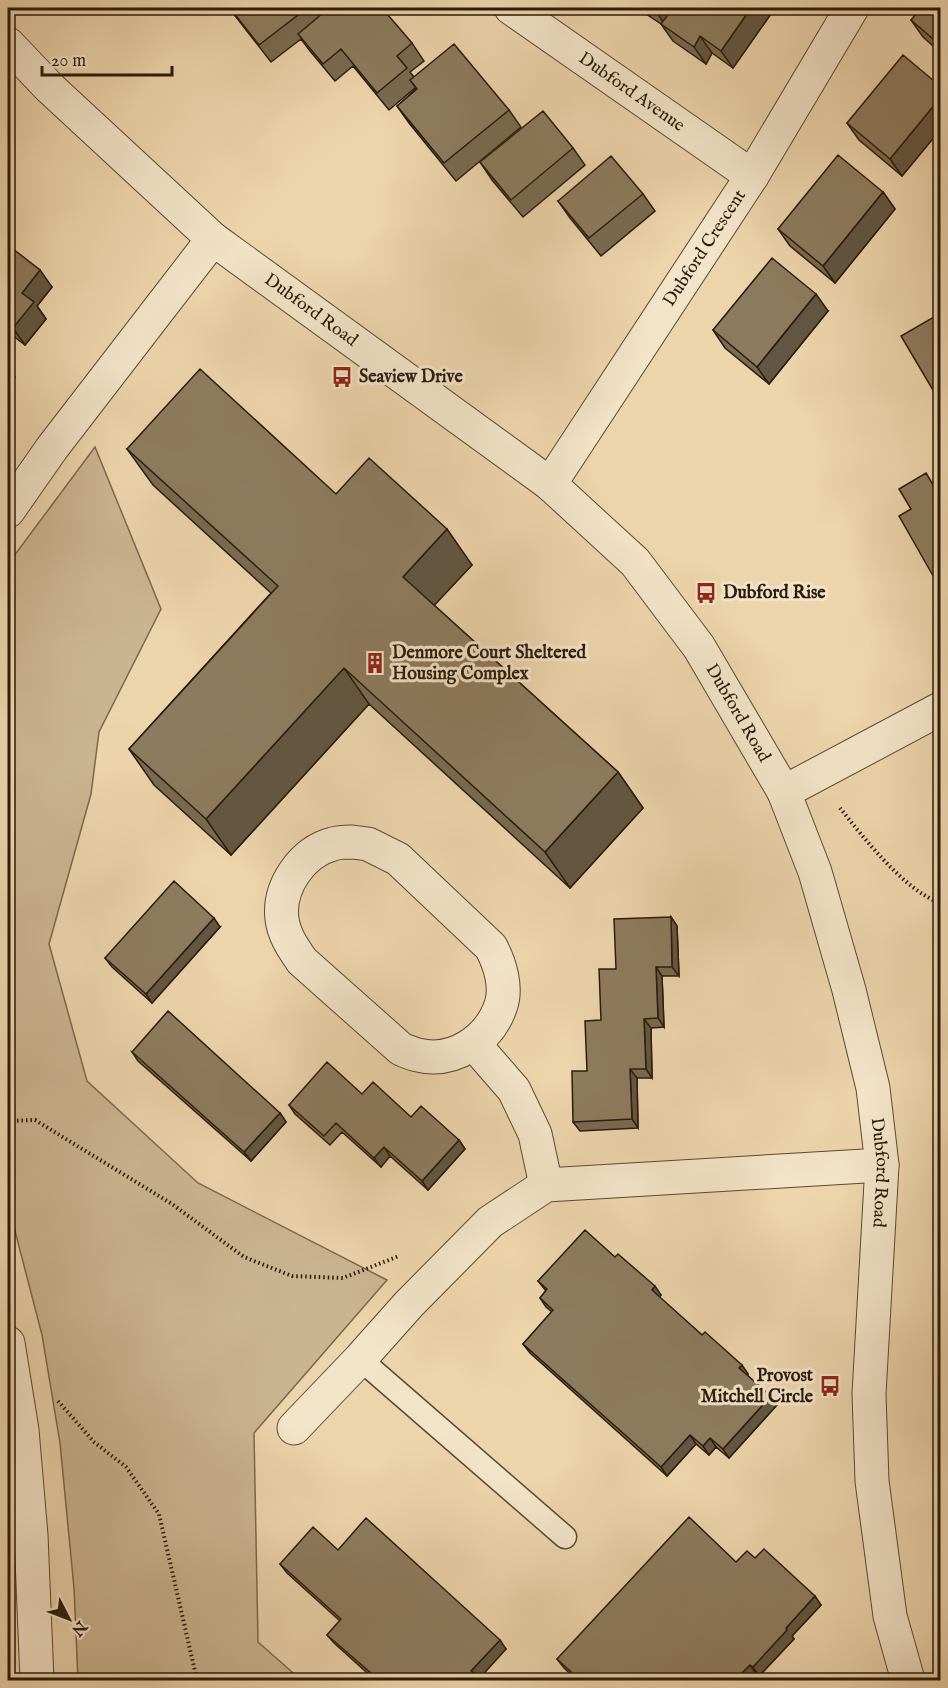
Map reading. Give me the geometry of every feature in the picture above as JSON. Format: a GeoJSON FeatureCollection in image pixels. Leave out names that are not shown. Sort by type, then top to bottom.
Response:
{"type":"FeatureCollection","features":[{"type":"Feature","properties":{"kind":"street","name":"Dubford Avenue"},"geometry":{"type":"LineString","coordinates":[[511,8],[752,176]]}},
{"type":"Feature","properties":{"kind":"street","name":"Dubford Crescent"},"geometry":{"type":"LineString","coordinates":[[550,484],[752,176],[852,8]]}},
{"type":"Feature","properties":{"kind":"street","name":"Dubford Road"},"geometry":{"type":"LineString","coordinates":[[8,44],[50,88],[213,239],[550,484],[634,562],[699,647],[784,792],[815,872],[849,990],[873,1088],[882,1165],[869,1394],[872,1481],[890,1616],[908,1680]]}},
{"type":"Feature","properties":{"kind":"street"},"geometry":{"type":"LineString","coordinates":[[8,511],[52,448],[213,239]]}},
{"type":"Feature","properties":{"kind":"street"},"geometry":{"type":"LineString","coordinates":[[784,792],[940,709]]}},
{"type":"Feature","properties":{"kind":"street"},"geometry":{"type":"LineString","coordinates":[[352,842],[368,844],[398,859],[491,947],[496,956],[503,983],[502,1004],[490,1028],[474,1044],[464,1050],[435,1057],[418,1055],[401,1049],[302,961],[292,948],[282,920],[282,905],[288,883],[301,863],[314,852],[333,844],[352,842]]}},
{"type":"Feature","properties":{"kind":"street"},"geometry":{"type":"LineString","coordinates":[[474,1044],[514,1090],[535,1134],[546,1185]]}},
{"type":"Feature","properties":{"kind":"street"},"geometry":{"type":"LineString","coordinates":[[294,1428],[440,1271],[490,1222],[546,1185],[882,1165]]}},
{"type":"Feature","properties":{"kind":"street"},"geometry":{"type":"LineString","coordinates":[[8,1343],[22,1430],[31,1535],[38,1680]]}},
{"type":"Feature","properties":{"kind":"lane"},"geometry":{"type":"LineString","coordinates":[[360,1359],[565,1537]]}},
{"type":"Feature","properties":{"kind":"path"},"geometry":{"type":"LineString","coordinates":[[814,777],[903,880],[931,900],[940,903]]}},
{"type":"Feature","properties":{"kind":"path"},"geometry":{"type":"LineString","coordinates":[[8,1121],[35,1120],[172,1204],[244,1257],[292,1276],[343,1278],[415,1250],[440,1271]]}},
{"type":"Feature","properties":{"kind":"path"},"geometry":{"type":"LineString","coordinates":[[53,1395],[94,1442],[126,1467],[159,1514],[197,1680]]}},
{"type":"Feature","properties":{"kind":"shaded area"},"geometry":{"type":"Polygon","coordinates":[[[95,447],[161,609],[99,732],[91,794],[49,944],[87,1081],[198,1183],[387,1280],[254,1433],[258,1642],[301,1680],[78,1680],[74,1588],[60,1443],[42,1335],[8,1204],[8,564],[95,447]]]}},
{"type":"Feature","properties":{"kind":"building"},"geometry":{"type":"Polygon","coordinates":[[[230,8],[307,8],[259,45],[230,8]]]}},
{"type":"Feature","properties":{"kind":"building"},"geometry":{"type":"Polygon","coordinates":[[[329,8],[382,8],[412,43],[397,56],[407,68],[377,93],[341,49],[323,64],[298,34],[329,8]]]}},
{"type":"Feature","properties":{"kind":"building"},"geometry":{"type":"Polygon","coordinates":[[[673,8],[751,8],[721,51],[700,36],[694,47],[661,24],[673,8]]]}},
{"type":"Feature","properties":{"kind":"building"},"geometry":{"type":"Polygon","coordinates":[[[921,8],[940,8],[940,45],[911,20],[921,8]]]}},
{"type":"Feature","properties":{"kind":"building"},"geometry":{"type":"Polygon","coordinates":[[[454,44],[509,110],[444,163],[397,106],[417,89],[410,80],[454,44]]]}},
{"type":"Feature","properties":{"kind":"building"},"geometry":{"type":"Polygon","coordinates":[[[903,55],[940,86],[940,98],[890,159],[847,123],[903,55]]]}},
{"type":"Feature","properties":{"kind":"building"},"geometry":{"type":"Polygon","coordinates":[[[543,111],[573,148],[511,200],[480,162],[543,111]]]}},
{"type":"Feature","properties":{"kind":"building"},"geometry":{"type":"Polygon","coordinates":[[[838,155],[883,192],[823,266],[778,229],[838,155]]]}},
{"type":"Feature","properties":{"kind":"building"},"geometry":{"type":"Polygon","coordinates":[[[611,156],[643,194],[589,238],[558,201],[611,156]]]}},
{"type":"Feature","properties":{"kind":"building"},"geometry":{"type":"Polygon","coordinates":[[[8,245],[40,270],[22,293],[34,302],[13,328],[8,324],[8,245]]]}},
{"type":"Feature","properties":{"kind":"building"},"geometry":{"type":"Polygon","coordinates":[[[772,258],[816,294],[757,367],[713,330],[772,258]]]}},
{"type":"Feature","properties":{"kind":"building"},"geometry":{"type":"Polygon","coordinates":[[[939,314],[940,317],[940,402],[901,336],[939,314]]]}},
{"type":"Feature","properties":{"kind":"building","name":"Denmore Court Sheltered Housing Complex"},"geometry":{"type":"Polygon","coordinates":[[[200,369],[336,494],[369,458],[447,529],[403,577],[618,772],[545,852],[344,668],[206,819],[129,749],[278,586],[127,449],[200,369]]]}},
{"type":"Feature","properties":{"kind":"building"},"geometry":{"type":"Polygon","coordinates":[[[926,473],[938,493],[940,491],[940,588],[899,516],[911,509],[899,489],[926,473]]]}},
{"type":"Feature","properties":{"kind":"building"},"geometry":{"type":"Polygon","coordinates":[[[174,881],[214,918],[146,994],[105,958],[174,881]]]}},
{"type":"Feature","properties":{"kind":"building"},"geometry":{"type":"Polygon","coordinates":[[[671,917],[672,967],[656,967],[658,1018],[644,1019],[646,1069],[630,1069],[632,1119],[573,1122],[572,1071],[587,1071],[585,1021],[601,1020],[599,969],[616,969],[614,919],[671,917]]]}},
{"type":"Feature","properties":{"kind":"building"},"geometry":{"type":"Polygon","coordinates":[[[168,1011],[280,1113],[244,1152],[132,1052],[168,1011]]]}},
{"type":"Feature","properties":{"kind":"building"},"geometry":{"type":"Polygon","coordinates":[[[327,1062],[362,1094],[373,1082],[411,1117],[421,1106],[459,1140],[422,1181],[384,1147],[374,1158],[336,1123],[324,1136],[289,1105],[327,1062]]]}},
{"type":"Feature","properties":{"kind":"building"},"geometry":{"type":"Polygon","coordinates":[[[585,1230],[615,1257],[618,1254],[655,1286],[652,1290],[702,1335],[705,1332],[742,1365],[739,1368],[771,1396],[723,1449],[710,1438],[703,1446],[690,1435],[661,1467],[523,1344],[553,1310],[540,1298],[547,1289],[538,1281],[585,1230]]]}},
{"type":"Feature","properties":{"kind":"building"},"geometry":{"type":"Polygon","coordinates":[[[689,1517],[736,1562],[747,1551],[755,1558],[764,1549],[815,1596],[753,1667],[750,1665],[735,1680],[580,1680],[557,1659],[689,1517]]]}},
{"type":"Feature","properties":{"kind":"building"},"geometry":{"type":"Polygon","coordinates":[[[366,1518],[500,1640],[471,1671],[482,1680],[402,1680],[397,1677],[394,1680],[379,1680],[327,1635],[341,1619],[280,1564],[313,1527],[338,1550],[366,1518]]]}},
{"type":"Feature","properties":{"kind":"place","name":"Seaview Drive"},"geometry":{"type":"Point","coordinates":[342,377]}},
{"type":"Feature","properties":{"kind":"place","name":"Dubford Rise"},"geometry":{"type":"Point","coordinates":[706,593]}},
{"type":"Feature","properties":{"kind":"place","name":"Denmore Court Sheltered Housing Complex"},"geometry":{"type":"Point","coordinates":[375,663]}},
{"type":"Feature","properties":{"kind":"place","name":"Provost Mitchell Circle"},"geometry":{"type":"Point","coordinates":[830,1386]}}]}
